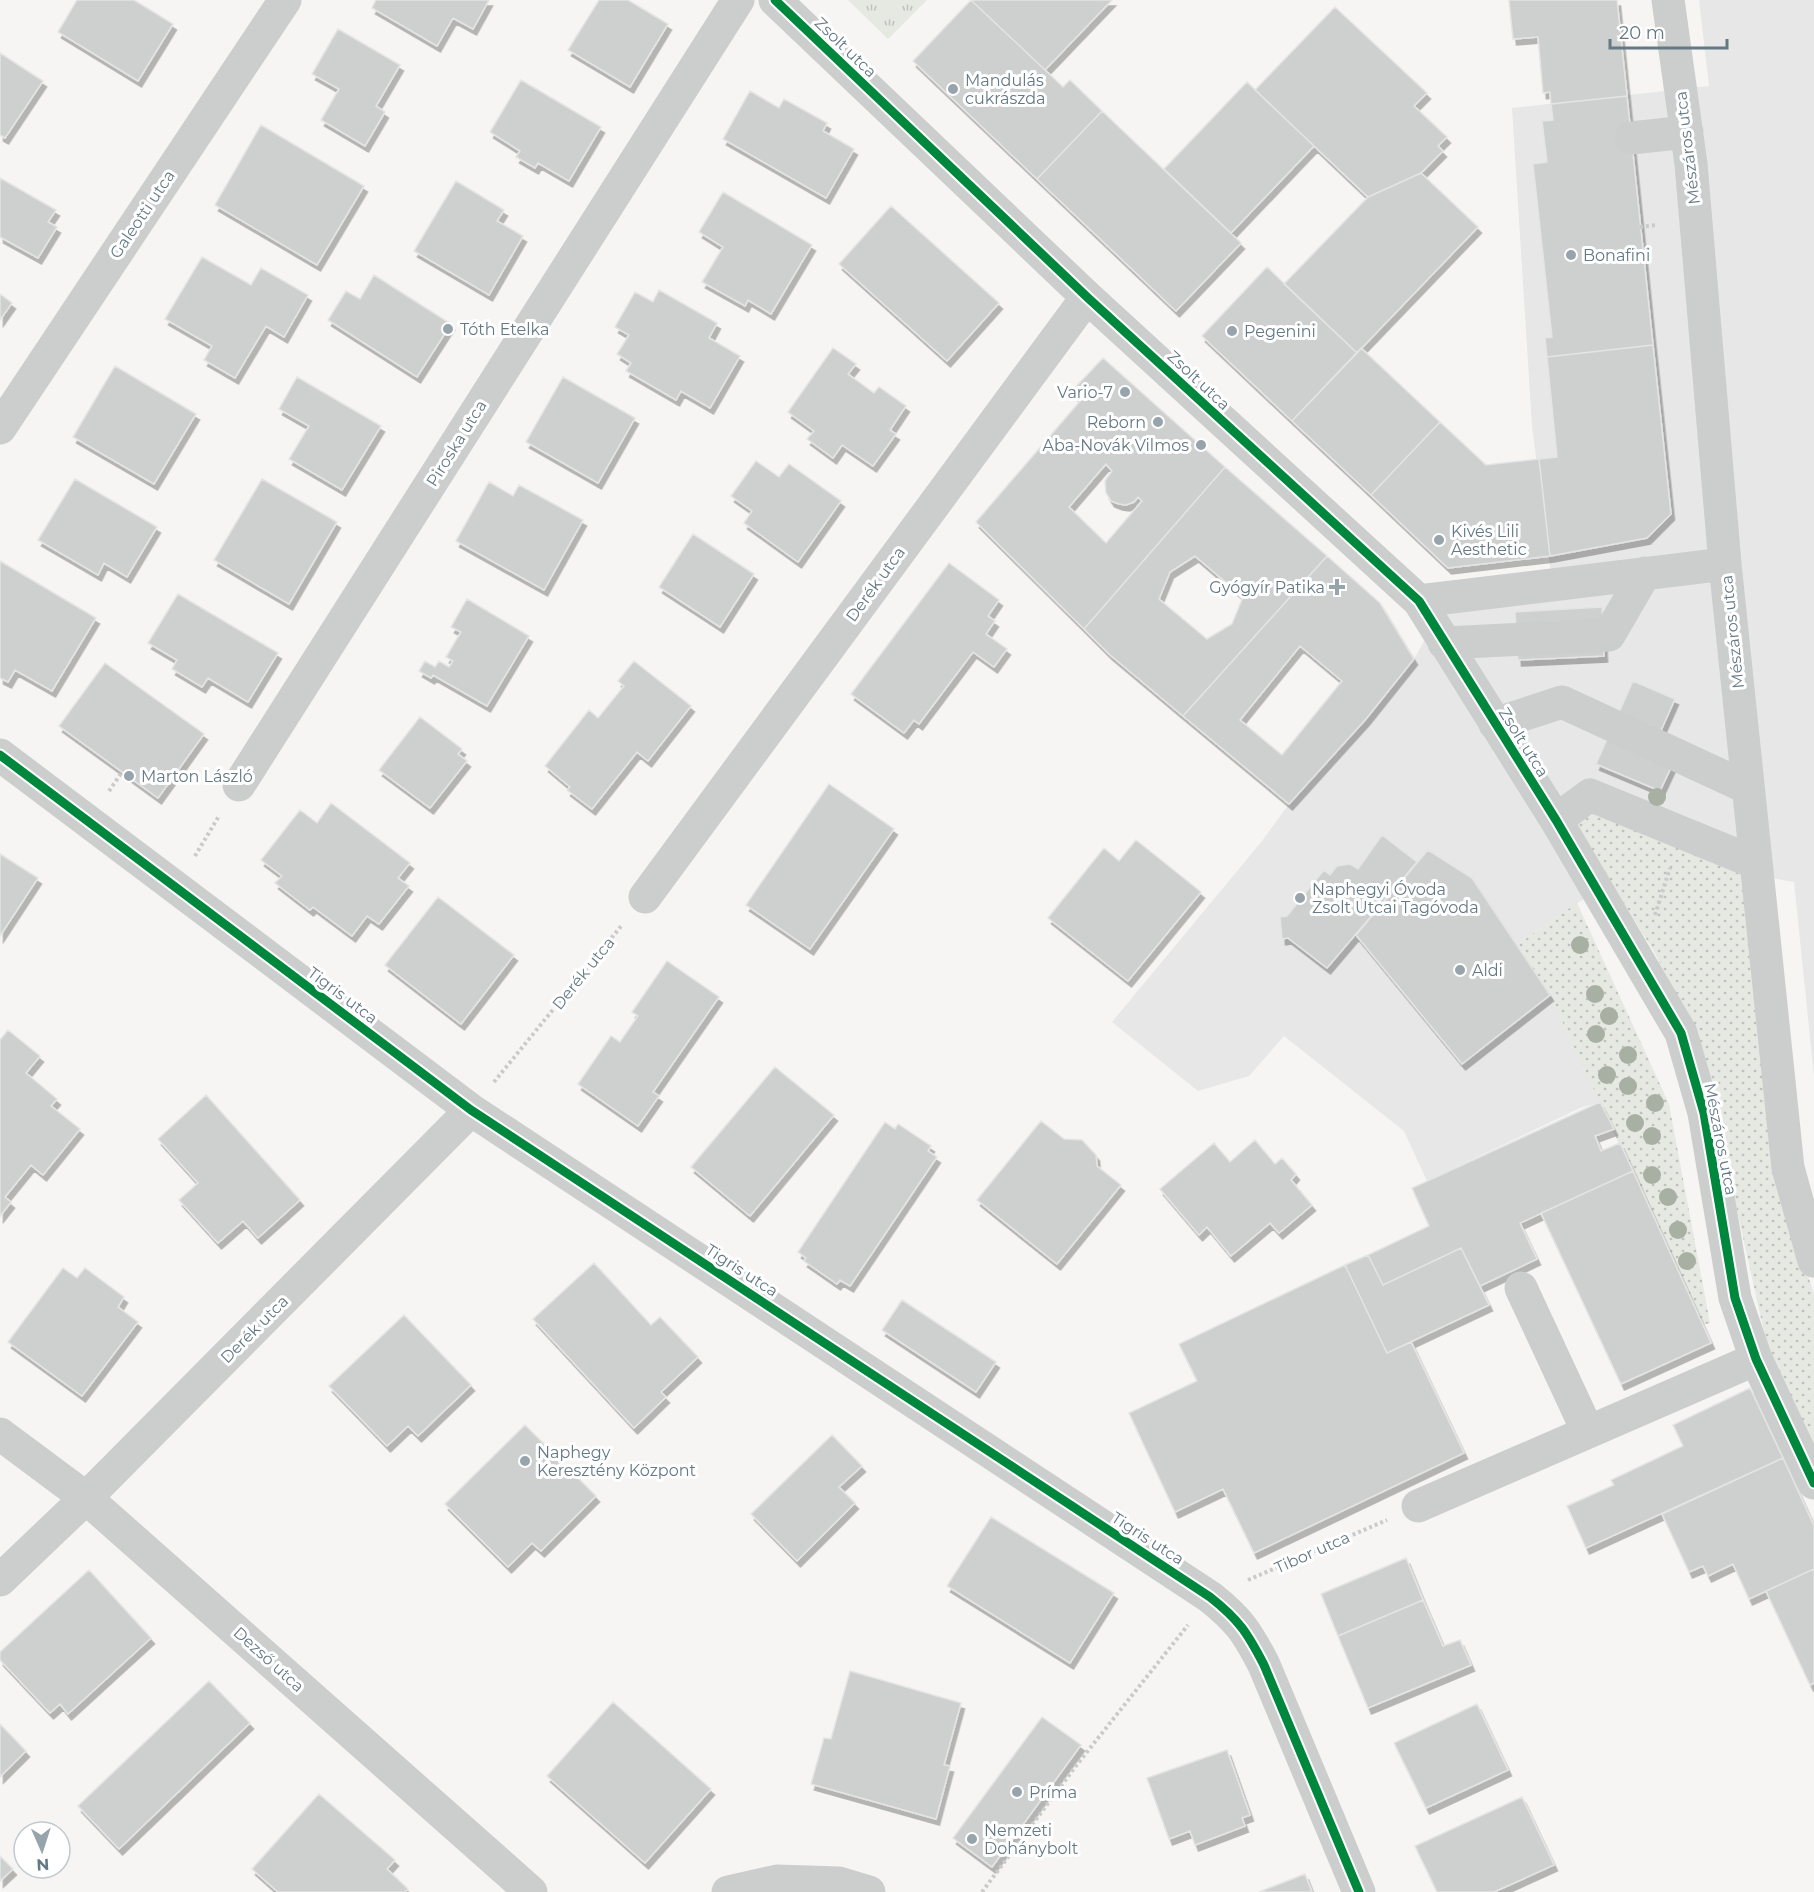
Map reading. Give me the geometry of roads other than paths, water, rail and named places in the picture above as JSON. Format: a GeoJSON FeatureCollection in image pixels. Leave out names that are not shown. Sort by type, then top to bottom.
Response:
{"type":"FeatureCollection","features":[{"type":"Feature","properties":{"kind":"street","name":"Galeotti utca"},"geometry":{"type":"LineString","coordinates":[[0,428],[285,0]]}},
{"type":"Feature","properties":{"kind":"street","name":"Piroska utca"},"geometry":{"type":"LineString","coordinates":[[239,785],[738,0]]}},
{"type":"Feature","properties":{"kind":"street","name":"Zsolt utca"},"geometry":{"type":"LineString","coordinates":[[776,0],[1087,297],[1419,601],[1556,820]]}},
{"type":"Feature","properties":{"kind":"street","name":"Mészáros utca"},"geometry":{"type":"LineString","coordinates":[[1668,0],[1692,176],[1725,564],[1788,1168],[1814,1261]]}},
{"type":"Feature","properties":{"kind":"street"},"geometry":{"type":"LineString","coordinates":[[1631,138],[1687,132]]}},
{"type":"Feature","properties":{"kind":"street","name":"Derék utca"},"geometry":{"type":"LineString","coordinates":[[645,897],[1087,297]]}},
{"type":"Feature","properties":{"kind":"street"},"geometry":{"type":"LineString","coordinates":[[1419,601],[1725,564]]}},
{"type":"Feature","properties":{"kind":"street"},"geometry":{"type":"LineString","coordinates":[[1444,643],[1609,635],[1645,573]]}},
{"type":"Feature","properties":{"kind":"street"},"geometry":{"type":"LineString","coordinates":[[1495,724],[1562,702],[1749,788]]}},
{"type":"Feature","properties":{"kind":"street","name":"Tigris utca"},"geometry":{"type":"LineString","coordinates":[[0,755],[471,1110],[1210,1597],[1232,1614],[1249,1635],[1264,1665],[1359,1892]]}},
{"type":"Feature","properties":{"kind":"street"},"geometry":{"type":"LineString","coordinates":[[1556,820],[1590,795],[1756,863]]}},
{"type":"Feature","properties":{"kind":"street","name":"Mészáros utca"},"geometry":{"type":"LineString","coordinates":[[1556,820],[1681,1033],[1704,1113],[1735,1298],[1756,1359],[1814,1483]]}},
{"type":"Feature","properties":{"kind":"street","name":"Derék utca"},"geometry":{"type":"LineString","coordinates":[[0,1580],[86,1498],[471,1110]]}},
{"type":"Feature","properties":{"kind":"street"},"geometry":{"type":"LineString","coordinates":[[1521,1288],[1588,1432]]}},
{"type":"Feature","properties":{"kind":"street"},"geometry":{"type":"LineString","coordinates":[[1418,1506],[1756,1359]]}},
{"type":"Feature","properties":{"kind":"street","name":"Dezső utca"},"geometry":{"type":"LineString","coordinates":[[0,1434],[86,1498],[531,1892]]}},
{"type":"Feature","properties":{"kind":"street"},"geometry":{"type":"LineString","coordinates":[[728,1892],[777,1881],[839,1883],[869,1892]]}},
{"type":"Feature","properties":{"kind":"place","name":"Mandulás cukrászda"},"geometry":{"type":"Point","coordinates":[953,89]}},
{"type":"Feature","properties":{"kind":"place","name":"Bonafini"},"geometry":{"type":"Point","coordinates":[1571,255]}},
{"type":"Feature","properties":{"kind":"place","name":"Tóth Etelka"},"geometry":{"type":"Point","coordinates":[448,329]}},
{"type":"Feature","properties":{"kind":"place","name":"Pegenini"},"geometry":{"type":"Point","coordinates":[1232,331]}},
{"type":"Feature","properties":{"kind":"place","name":"Vario-7"},"geometry":{"type":"Point","coordinates":[1125,392]}},
{"type":"Feature","properties":{"kind":"place","name":"Reborn"},"geometry":{"type":"Point","coordinates":[1158,422]}},
{"type":"Feature","properties":{"kind":"place","name":"Aba-Novák Vilmos"},"geometry":{"type":"Point","coordinates":[1201,445]}},
{"type":"Feature","properties":{"kind":"place","name":"Kivés Lili Aesthetic"},"geometry":{"type":"Point","coordinates":[1439,540]}},
{"type":"Feature","properties":{"kind":"place","name":"Gyógyír Patika"},"geometry":{"type":"Point","coordinates":[1337,587]}},
{"type":"Feature","properties":{"kind":"place","name":"Marton László"},"geometry":{"type":"Point","coordinates":[129,776]}},
{"type":"Feature","properties":{"kind":"place","name":"Naphegyi Óvoda Zsolt Utcai Tagóvoda"},"geometry":{"type":"Point","coordinates":[1300,898]}},
{"type":"Feature","properties":{"kind":"place","name":"Aldi"},"geometry":{"type":"Point","coordinates":[1460,970]}},
{"type":"Feature","properties":{"kind":"place","name":"Naphegy Keresztény Központ"},"geometry":{"type":"Point","coordinates":[525,1461]}},
{"type":"Feature","properties":{"kind":"place","name":"Príma"},"geometry":{"type":"Point","coordinates":[1017,1792]}},
{"type":"Feature","properties":{"kind":"place","name":"Nemzeti Dohánybolt"},"geometry":{"type":"Point","coordinates":[972,1839]}}]}
